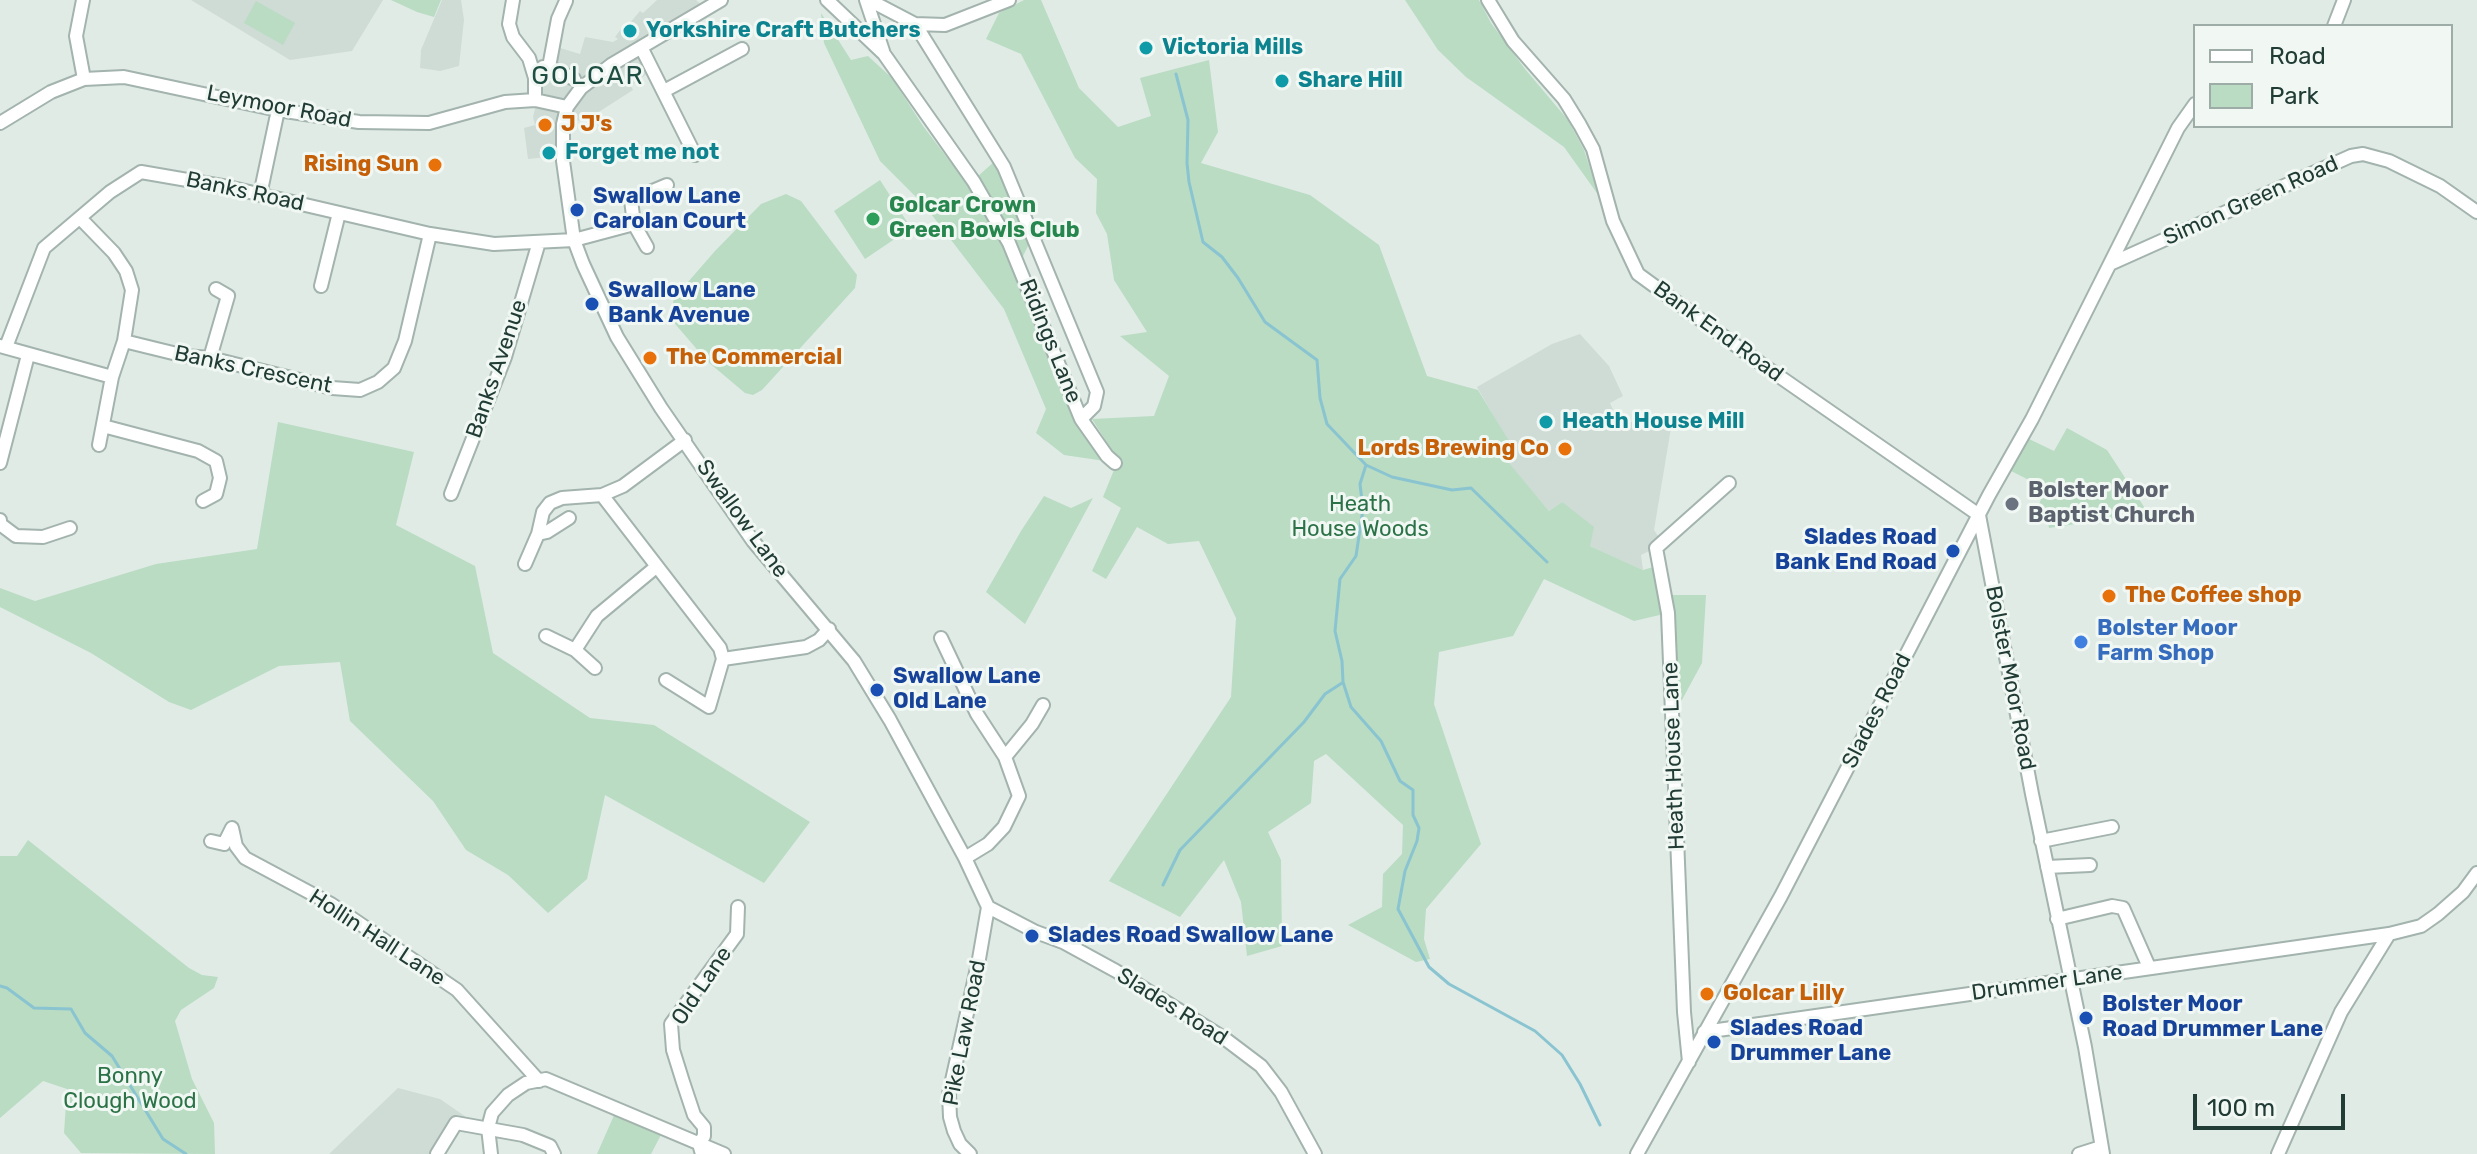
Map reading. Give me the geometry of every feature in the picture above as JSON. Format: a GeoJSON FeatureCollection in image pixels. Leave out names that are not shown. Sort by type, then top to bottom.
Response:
{"type":"FeatureCollection","features":[{"type":"Feature","properties":{"kind":"street"},"geometry":{"type":"LineString","coordinates":[[83,0],[76,36],[84,79]]}},
{"type":"Feature","properties":{"kind":"street"},"geometry":{"type":"LineString","coordinates":[[513,0],[509,24],[513,37],[532,66],[535,100]]}},
{"type":"Feature","properties":{"kind":"street"},"geometry":{"type":"LineString","coordinates":[[567,107],[581,88],[611,65],[720,0]]}},
{"type":"Feature","properties":{"kind":"street"},"geometry":{"type":"LineString","coordinates":[[827,0],[884,54]]}},
{"type":"Feature","properties":{"kind":"street"},"geometry":{"type":"LineString","coordinates":[[868,0],[884,54]]}},
{"type":"Feature","properties":{"kind":"street"},"geometry":{"type":"LineString","coordinates":[[868,0],[915,24],[945,25],[989,4],[1009,0]]}},
{"type":"Feature","properties":{"kind":"street","name":"Bank End Road"},"geometry":{"type":"LineString","coordinates":[[1488,0],[1513,41],[1564,99],[1580,125],[1593,149],[1613,221],[1638,274],[1979,515]]}},
{"type":"Feature","properties":{"kind":"street"},"geometry":{"type":"LineString","coordinates":[[2335,24],[2344,0]]}},
{"type":"Feature","properties":{"kind":"street"},"geometry":{"type":"LineString","coordinates":[[549,67],[558,19],[566,1]]}},
{"type":"Feature","properties":{"kind":"street"},"geometry":{"type":"LineString","coordinates":[[915,24],[1004,167],[1097,392],[1094,406],[1081,419]]}},
{"type":"Feature","properties":{"kind":"street"},"geometry":{"type":"LineString","coordinates":[[641,47],[695,155]]}},
{"type":"Feature","properties":{"kind":"street"},"geometry":{"type":"LineString","coordinates":[[664,91],[742,49]]}},
{"type":"Feature","properties":{"kind":"street","name":"Ridings Lane"},"geometry":{"type":"LineString","coordinates":[[884,54],[974,182],[1009,243],[1081,419],[1115,463]]}},
{"type":"Feature","properties":{"kind":"street"},"geometry":{"type":"LineString","coordinates":[[532,66],[549,67],[574,79]]}},
{"type":"Feature","properties":{"kind":"street","name":"Leymoor Road"},"geometry":{"type":"LineString","coordinates":[[0,123],[51,92],[84,79],[124,77],[278,110],[359,122],[429,123],[505,102],[535,100],[567,107]]}},
{"type":"Feature","properties":{"kind":"street","name":"Swallow Lane"},"geometry":{"type":"LineString","coordinates":[[567,107],[563,124],[563,161],[574,240],[617,337],[661,408],[753,541],[854,661],[890,720],[988,907]]}},
{"type":"Feature","properties":{"kind":"street","name":"Slades Road"},"geometry":{"type":"LineString","coordinates":[[1637,1154],[1781,896],[2032,419],[2178,128],[2193,107]]}},
{"type":"Feature","properties":{"kind":"street"},"geometry":{"type":"LineString","coordinates":[[260,195],[278,110]]}},
{"type":"Feature","properties":{"kind":"street","name":"Simon Green Road"},"geometry":{"type":"LineString","coordinates":[[2110,264],[2351,156],[2363,154],[2389,161],[2440,186],[2477,212]]}},
{"type":"Feature","properties":{"kind":"street","name":"Banks Road"},"geometry":{"type":"LineString","coordinates":[[3,346],[44,248],[110,192],[141,172],[260,195],[430,234],[494,244],[574,240],[634,224]]}},
{"type":"Feature","properties":{"kind":"street"},"geometry":{"type":"LineString","coordinates":[[647,247],[634,224],[631,200],[667,185]]}},
{"type":"Feature","properties":{"kind":"street"},"geometry":{"type":"LineString","coordinates":[[321,286],[339,213]]}},
{"type":"Feature","properties":{"kind":"street"},"geometry":{"type":"LineString","coordinates":[[80,218],[114,253],[126,271],[132,290],[99,445]]}},
{"type":"Feature","properties":{"kind":"street","name":"Banks Crescent"},"geometry":{"type":"LineString","coordinates":[[122,346],[210,358],[332,388],[360,390],[378,382],[394,368],[405,341],[430,234]]}},
{"type":"Feature","properties":{"kind":"street","name":"Banks Avenue"},"geometry":{"type":"LineString","coordinates":[[451,494],[505,357],[539,242]]}},
{"type":"Feature","properties":{"kind":"street"},"geometry":{"type":"LineString","coordinates":[[210,358],[227,293]]}},
{"type":"Feature","properties":{"kind":"street"},"geometry":{"type":"LineString","coordinates":[[3,346],[112,377]]}},
{"type":"Feature","properties":{"kind":"street"},"geometry":{"type":"LineString","coordinates":[[0,463],[28,355]]}},
{"type":"Feature","properties":{"kind":"street"},"geometry":{"type":"LineString","coordinates":[[103,426],[198,451],[216,461],[220,478],[216,494],[203,501]]}},
{"type":"Feature","properties":{"kind":"street"},"geometry":{"type":"LineString","coordinates":[[525,564],[538,534],[543,512],[550,503],[562,498],[602,495],[623,486],[685,440]]}},
{"type":"Feature","properties":{"kind":"street","name":"Heath House Lane"},"geometry":{"type":"LineString","coordinates":[[1689,1062],[1684,1012],[1668,613],[1656,548],[1729,483]]}},
{"type":"Feature","properties":{"kind":"street"},"geometry":{"type":"LineString","coordinates":[[602,495],[720,648],[723,659],[709,707],[666,680]]}},
{"type":"Feature","properties":{"kind":"street","name":"Bolster Moor Road"},"geometry":{"type":"LineString","coordinates":[[1979,515],[2041,841],[2085,1047],[2102,1150],[2079,1154]]}},
{"type":"Feature","properties":{"kind":"street"},"geometry":{"type":"LineString","coordinates":[[538,534],[569,518]]}},
{"type":"Feature","properties":{"kind":"street"},"geometry":{"type":"LineString","coordinates":[[0,520],[0,524],[16,536],[43,537],[70,528]]}},
{"type":"Feature","properties":{"kind":"street"},"geometry":{"type":"LineString","coordinates":[[575,650],[597,616],[656,567]]}},
{"type":"Feature","properties":{"kind":"street"},"geometry":{"type":"LineString","coordinates":[[723,659],[806,647],[819,640],[829,629]]}},
{"type":"Feature","properties":{"kind":"street"},"geometry":{"type":"LineString","coordinates":[[546,636],[575,650],[595,668]]}},
{"type":"Feature","properties":{"kind":"street"},"geometry":{"type":"LineString","coordinates":[[941,638],[977,714],[1005,757],[1019,796],[1004,827],[988,844],[965,858]]}},
{"type":"Feature","properties":{"kind":"street"},"geometry":{"type":"LineString","coordinates":[[1005,757],[1043,705]]}},
{"type":"Feature","properties":{"kind":"street"},"geometry":{"type":"LineString","coordinates":[[2041,841],[2112,827]]}},
{"type":"Feature","properties":{"kind":"street","name":"Hollin Hall Lane"},"geometry":{"type":"LineString","coordinates":[[211,841],[224,844],[232,828],[236,846],[245,858],[331,904],[457,990],[539,1081]]}},
{"type":"Feature","properties":{"kind":"street"},"geometry":{"type":"LineString","coordinates":[[2047,867],[2090,865]]}},
{"type":"Feature","properties":{"kind":"street","name":"Drummer Lane"},"geometry":{"type":"LineString","coordinates":[[1704,1032],[2389,934],[2421,926],[2463,892],[2477,873]]}},
{"type":"Feature","properties":{"kind":"street"},"geometry":{"type":"LineString","coordinates":[[2057,919],[2112,906],[2123,908],[2149,967]]}},
{"type":"Feature","properties":{"kind":"street","name":"Old Lane"},"geometry":{"type":"LineString","coordinates":[[700,1149],[704,1127],[694,1115],[683,1082],[673,1050],[671,1024],[737,934],[738,907]]}},
{"type":"Feature","properties":{"kind":"street","name":"Slades Road"},"geometry":{"type":"LineString","coordinates":[[988,907],[1116,971],[1224,1038],[1261,1066],[1281,1092],[1315,1154]]}},
{"type":"Feature","properties":{"kind":"street","name":"Pike Law Road"},"geometry":{"type":"LineString","coordinates":[[970,1154],[960,1144],[954,1131],[949,1094],[988,907]]}},
{"type":"Feature","properties":{"kind":"street"},"geometry":{"type":"LineString","coordinates":[[2278,1154],[2341,1012],[2389,934]]}},
{"type":"Feature","properties":{"kind":"street"},"geometry":{"type":"LineString","coordinates":[[491,1154],[488,1128],[492,1113],[508,1095],[526,1083],[546,1079],[700,1149],[724,1154]]}},
{"type":"Feature","properties":{"kind":"street"},"geometry":{"type":"LineString","coordinates":[[437,1154],[456,1123],[523,1135],[550,1146],[554,1154]]}},
{"type":"Feature","properties":{"kind":"shaded area"},"geometry":{"type":"Polygon","coordinates":[[[191,0],[383,0],[352,51],[290,60],[191,0]]]}},
{"type":"Feature","properties":{"kind":"shaded area"},"geometry":{"type":"Polygon","coordinates":[[[442,0],[461,0],[464,20],[459,66],[440,71],[420,68],[421,50],[442,0]]]}},
{"type":"Feature","properties":{"kind":"shaded area"},"geometry":{"type":"Polygon","coordinates":[[[657,0],[696,0],[708,11],[640,53],[648,73],[631,86],[633,90],[594,115],[571,123],[556,156],[528,159],[524,128],[535,125],[533,117],[544,71],[557,47],[580,54],[585,37],[613,42],[618,39],[615,37],[626,22],[629,24],[640,11],[643,13],[657,0]]]}},
{"type":"Feature","properties":{"kind":"shaded area"},"geometry":{"type":"Polygon","coordinates":[[[1580,334],[1609,366],[1623,396],[1610,403],[1617,418],[1671,428],[1654,530],[1660,539],[1651,550],[1641,555],[1643,570],[1590,546],[1562,502],[1549,511],[1503,457],[1508,441],[1477,387],[1552,344],[1580,334]]]}},
{"type":"Feature","properties":{"kind":"shaded area"},"geometry":{"type":"Polygon","coordinates":[[[398,1088],[440,1099],[466,1117],[446,1154],[329,1154],[398,1088]]]}},
{"type":"Feature","properties":{"kind":"green space"},"geometry":{"type":"Polygon","coordinates":[[[391,0],[441,0],[434,17],[391,0]]]}},
{"type":"Feature","properties":{"kind":"green space","name":"Heath House Woods"},"geometry":{"type":"Polygon","coordinates":[[[1024,0],[1041,0],[1079,88],[1118,127],[1151,116],[1140,78],[1209,60],[1218,132],[1201,163],[1310,195],[1379,245],[1427,376],[1478,390],[1509,441],[1504,457],[1549,511],[1562,502],[1594,527],[1590,546],[1643,570],[1657,566],[1668,613],[1634,621],[1544,579],[1513,636],[1439,652],[1434,704],[1481,844],[1426,909],[1424,939],[1430,959],[1416,962],[1348,925],[1382,907],[1383,874],[1402,854],[1403,825],[1326,754],[1314,761],[1311,803],[1268,832],[1281,860],[1282,946],[1247,956],[1241,902],[1224,860],[1180,917],[1109,881],[1231,697],[1236,618],[1199,541],[1168,544],[1137,527],[1106,579],[1092,571],[1121,508],[1103,497],[1118,460],[1092,419],[1154,416],[1169,376],[1120,336],[1147,332],[1114,280],[1107,234],[1096,213],[1097,179],[1075,158],[1021,54],[986,39],[999,13],[1024,0]]]}},
{"type":"Feature","properties":{"kind":"green space"},"geometry":{"type":"Polygon","coordinates":[[[1405,0],[1479,0],[1491,23],[1525,69],[1568,120],[1584,150],[1599,196],[1564,147],[1466,77],[1438,50],[1405,0]]]}},
{"type":"Feature","properties":{"kind":"green space"},"geometry":{"type":"Polygon","coordinates":[[[256,1],[295,23],[283,45],[244,23],[256,1]]]}},
{"type":"Feature","properties":{"kind":"green space"},"geometry":{"type":"Polygon","coordinates":[[[821,13],[851,60],[868,56],[892,78],[923,126],[968,185],[995,161],[1029,244],[1017,268],[1055,380],[1085,436],[1105,461],[1064,455],[1036,433],[1046,409],[1004,309],[925,206],[880,161],[824,43],[821,13]]]}},
{"type":"Feature","properties":{"kind":"green space","name":"Golcar Crown Green Bowls Club"},"geometry":{"type":"Polygon","coordinates":[[[880,180],[911,228],[865,259],[834,211],[880,180]]]}},
{"type":"Feature","properties":{"kind":"green space"},"geometry":{"type":"Polygon","coordinates":[[[786,194],[801,201],[857,275],[855,288],[762,390],[753,395],[745,393],[707,361],[670,318],[674,298],[715,251],[761,204],[786,194]]]}},
{"type":"Feature","properties":{"kind":"green space"},"geometry":{"type":"Polygon","coordinates":[[[278,422],[414,452],[396,525],[475,566],[493,653],[590,718],[654,725],[810,822],[764,883],[605,795],[587,879],[548,913],[508,875],[466,850],[433,801],[350,721],[340,662],[279,666],[191,710],[169,702],[91,653],[0,607],[0,588],[35,601],[156,564],[257,549],[278,422]]]}},
{"type":"Feature","properties":{"kind":"green space"},"geometry":{"type":"Polygon","coordinates":[[[2067,428],[2107,450],[2148,513],[2049,528],[2046,509],[2037,510],[2045,488],[2011,471],[2027,438],[2054,451],[2067,428]]]}},
{"type":"Feature","properties":{"kind":"green space"},"geometry":{"type":"Polygon","coordinates":[[[1044,496],[1071,508],[1093,498],[1025,624],[986,592],[1044,496]]]}},
{"type":"Feature","properties":{"kind":"green space"},"geometry":{"type":"Polygon","coordinates":[[[1671,595],[1706,595],[1702,663],[1677,709],[1671,595]]]}},
{"type":"Feature","properties":{"kind":"green space","name":"Bonny Clough Wood"},"geometry":{"type":"Polygon","coordinates":[[[28,840],[189,968],[202,975],[218,977],[214,988],[181,1010],[175,1021],[192,1079],[214,1123],[215,1154],[81,1153],[64,1133],[67,1089],[43,1081],[0,1118],[0,856],[17,856],[28,840]]]}},
{"type":"Feature","properties":{"kind":"green space"},"geometry":{"type":"Polygon","coordinates":[[[615,1113],[662,1133],[651,1154],[597,1154],[615,1113]]]}},
{"type":"Feature","properties":{"kind":"waterway"},"geometry":{"type":"LineString","coordinates":[[1176,74],[1188,120],[1189,182],[1203,242],[1222,257],[1265,322],[1317,360],[1320,398],[1327,424],[1366,465],[1360,484],[1363,509],[1356,556],[1340,579],[1335,631],[1343,682],[1351,707],[1381,741],[1400,781],[1413,790],[1413,815],[1419,828],[1405,871],[1398,909],[1429,967],[1449,984],[1535,1031],[1562,1055],[1600,1125]]}},
{"type":"Feature","properties":{"kind":"waterway"},"geometry":{"type":"LineString","coordinates":[[1366,465],[1392,477],[1452,490],[1471,488],[1547,562]]}},
{"type":"Feature","properties":{"kind":"waterway"},"geometry":{"type":"LineString","coordinates":[[1163,885],[1180,850],[1304,722],[1325,694],[1342,683]]}},
{"type":"Feature","properties":{"kind":"waterway"},"geometry":{"type":"LineString","coordinates":[[0,986],[34,1008],[71,1009],[85,1033],[112,1056],[163,1139],[186,1154]]}},
{"type":"Feature","properties":{"kind":"place","name":"Yorkshire Craft Butchers"},"geometry":{"type":"Point","coordinates":[630,31]}},
{"type":"Feature","properties":{"kind":"place","name":"Victoria Mills"},"geometry":{"type":"Point","coordinates":[1146,48]}},
{"type":"Feature","properties":{"kind":"place","name":"Share Hill"},"geometry":{"type":"Point","coordinates":[1282,81]}},
{"type":"Feature","properties":{"kind":"place","name":"J J's"},"geometry":{"type":"Point","coordinates":[545,125]}},
{"type":"Feature","properties":{"kind":"place","name":"Forget me not"},"geometry":{"type":"Point","coordinates":[549,153]}},
{"type":"Feature","properties":{"kind":"place","name":"Rising Sun"},"geometry":{"type":"Point","coordinates":[435,165]}},
{"type":"Feature","properties":{"kind":"place","name":"Swallow Lane Carolan Court"},"geometry":{"type":"Point","coordinates":[577,210]}},
{"type":"Feature","properties":{"kind":"place","name":"Golcar Crown Green Bowls Club"},"geometry":{"type":"Point","coordinates":[873,219]}},
{"type":"Feature","properties":{"kind":"place","name":"Swallow Lane Bank Avenue"},"geometry":{"type":"Point","coordinates":[592,304]}},
{"type":"Feature","properties":{"kind":"place","name":"The Commercial"},"geometry":{"type":"Point","coordinates":[650,358]}},
{"type":"Feature","properties":{"kind":"place","name":"Heath House Mill"},"geometry":{"type":"Point","coordinates":[1546,422]}},
{"type":"Feature","properties":{"kind":"place","name":"Lords Brewing Co"},"geometry":{"type":"Point","coordinates":[1565,449]}},
{"type":"Feature","properties":{"kind":"place","name":"Bolster Moor Baptist Church"},"geometry":{"type":"Point","coordinates":[2012,504]}},
{"type":"Feature","properties":{"kind":"place","name":"Slades Road Bank End Road"},"geometry":{"type":"Point","coordinates":[1953,551]}},
{"type":"Feature","properties":{"kind":"place","name":"The Coffee shop"},"geometry":{"type":"Point","coordinates":[2109,596]}},
{"type":"Feature","properties":{"kind":"place","name":"Bolster Moor Farm Shop"},"geometry":{"type":"Point","coordinates":[2081,642]}},
{"type":"Feature","properties":{"kind":"place","name":"Swallow Lane Old Lane"},"geometry":{"type":"Point","coordinates":[877,690]}},
{"type":"Feature","properties":{"kind":"place","name":"Slades Road Swallow Lane"},"geometry":{"type":"Point","coordinates":[1032,936]}},
{"type":"Feature","properties":{"kind":"place","name":"Golcar Lilly"},"geometry":{"type":"Point","coordinates":[1707,994]}},
{"type":"Feature","properties":{"kind":"place","name":"Bolster Moor Road Drummer Lane"},"geometry":{"type":"Point","coordinates":[2086,1018]}},
{"type":"Feature","properties":{"kind":"place","name":"Slades Road Drummer Lane"},"geometry":{"type":"Point","coordinates":[1714,1042]}},
{"type":"Feature","properties":{"kind":"district","name":"GOLCAR"},"geometry":{"type":"Point","coordinates":[588,76]}}]}
